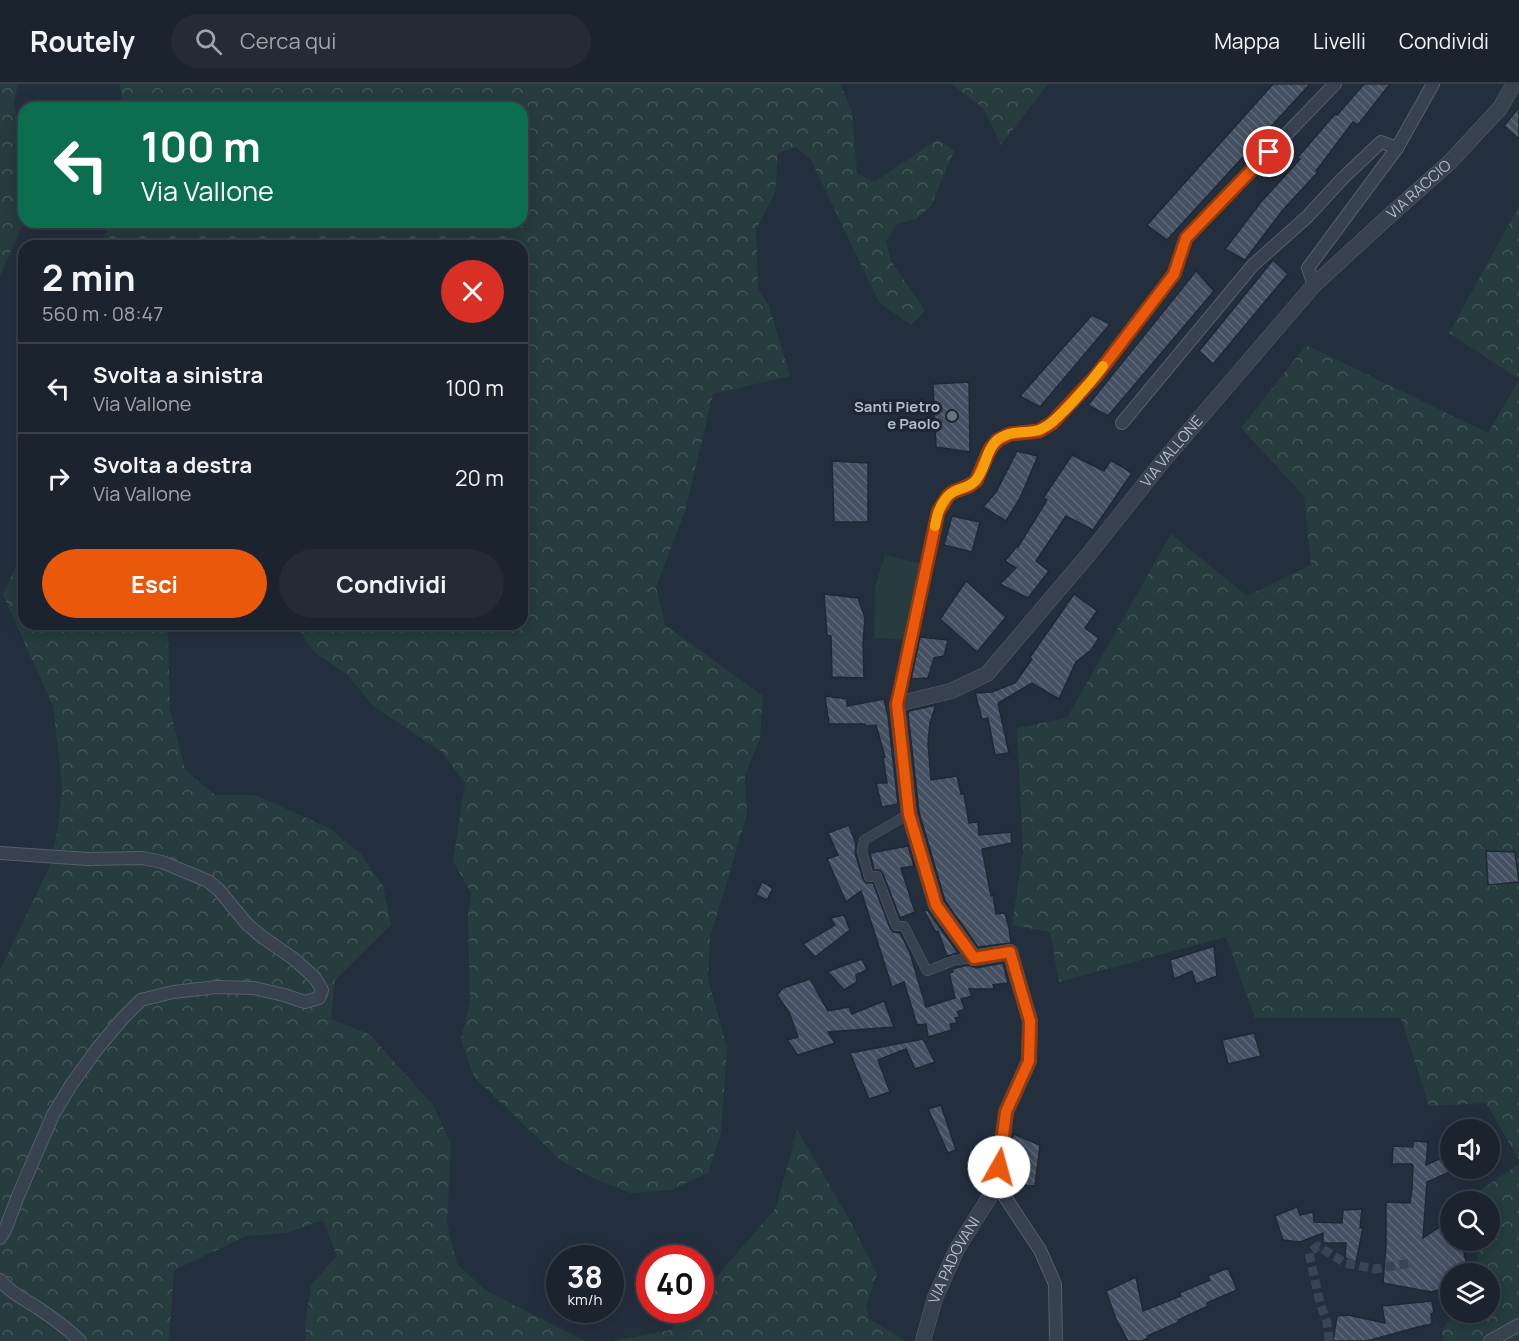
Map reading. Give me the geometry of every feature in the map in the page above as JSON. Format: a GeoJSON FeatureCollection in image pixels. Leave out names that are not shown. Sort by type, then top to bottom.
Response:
{"type":"FeatureCollection","features":[{"type":"Feature","properties":{"kind":"street"},"geometry":{"type":"LineString","coordinates":[[974,958],[936,905],[909,814],[897,704],[938,512],[948,496],[976,481],[990,449],[998,440],[1010,434],[1039,431],[1052,423],[1096,376],[1174,274],[1186,238],[1335,84]]}},
{"type":"Feature","properties":{"kind":"street"},"geometry":{"type":"LineString","coordinates":[[1314,285],[1308,268],[1397,148],[1433,84]]}},
{"type":"Feature","properties":{"kind":"street","name":"VIA RACCIO"},"geometry":{"type":"LineString","coordinates":[[1314,285],[1450,162],[1500,108],[1514,84]]}},
{"type":"Feature","properties":{"kind":"street"},"geometry":{"type":"LineString","coordinates":[[1122,423],[1253,265],[1307,217],[1381,142],[1397,148]]}},
{"type":"Feature","properties":{"kind":"street","name":"VIA VALLONE"},"geometry":{"type":"LineString","coordinates":[[897,704],[951,691],[987,674],[1089,554],[1162,461],[1314,285]]}},
{"type":"Feature","properties":{"kind":"street"},"geometry":{"type":"LineString","coordinates":[[909,814],[864,840],[862,850],[870,877],[877,876],[896,926],[904,926],[927,971],[956,960],[1010,952],[1030,1021],[1029,1061],[1006,1112],[997,1185],[1040,1250],[1055,1284],[1056,1341]]}},
{"type":"Feature","properties":{"kind":"street"},"geometry":{"type":"LineString","coordinates":[[0,853],[88,859],[142,858],[162,862],[208,880],[247,924],[294,959],[315,978],[322,990],[319,998],[305,1002],[254,988],[218,987],[173,992],[141,1000],[97,1049],[71,1084],[53,1115],[0,1238]]}},
{"type":"Feature","properties":{"kind":"street","name":"VIA PADOVANI"},"geometry":{"type":"LineString","coordinates":[[923,1341],[935,1298],[957,1249],[997,1185]]}},
{"type":"Feature","properties":{"kind":"street"},"geometry":{"type":"LineString","coordinates":[[0,1280],[11,1292],[69,1330],[80,1341]]}},
{"type":"Feature","properties":{"kind":"street"},"geometry":{"type":"LineString","coordinates":[[1490,1341],[1519,1325]]}},
{"type":"Feature","properties":{"kind":"green space"},"geometry":{"type":"Polygon","coordinates":[[[0,84],[18,84],[14,102],[18,122],[18,228],[21,228],[0,276],[0,84]]]}},
{"type":"Feature","properties":{"kind":"green space"},"geometry":{"type":"Polygon","coordinates":[[[120,84],[840,84],[852,112],[857,173],[874,182],[938,139],[954,151],[931,206],[916,219],[897,224],[886,241],[891,261],[925,311],[911,325],[879,302],[811,160],[796,147],[778,153],[775,193],[756,229],[758,289],[769,306],[790,376],[713,394],[685,511],[656,587],[665,625],[763,696],[760,738],[745,775],[747,814],[710,938],[708,979],[727,1048],[721,1133],[708,1173],[671,1190],[631,1193],[595,1179],[560,1160],[474,1077],[461,1040],[470,1000],[468,917],[471,893],[453,861],[465,783],[441,751],[373,706],[348,675],[315,653],[298,630],[528,630],[528,240],[102,240],[108,228],[528,228],[528,102],[122,102],[120,84]]]}},
{"type":"Feature","properties":{"kind":"green space"},"geometry":{"type":"Polygon","coordinates":[[[952,84],[1048,84],[1001,145],[984,109],[952,84]]]}},
{"type":"Feature","properties":{"kind":"green space"},"geometry":{"type":"Polygon","coordinates":[[[1519,206],[1519,379],[1449,333],[1519,206]]]}},
{"type":"Feature","properties":{"kind":"green space"},"geometry":{"type":"Polygon","coordinates":[[[1306,345],[1488,433],[1519,380],[1519,1160],[1500,1127],[1500,1119],[1495,1119],[1486,1103],[1429,1106],[1401,1018],[1255,1018],[1226,937],[1059,982],[1050,932],[1012,925],[1023,852],[1017,728],[1067,718],[1171,534],[1247,596],[1311,565],[1304,496],[1241,428],[1306,345]]]}},
{"type":"Feature","properties":{"kind":"green space"},"geometry":{"type":"Polygon","coordinates":[[[885,555],[923,564],[907,640],[874,638],[875,587],[885,555]]]}},
{"type":"Feature","properties":{"kind":"green space"},"geometry":{"type":"Polygon","coordinates":[[[18,561],[18,628],[3,595],[18,561]]]}},
{"type":"Feature","properties":{"kind":"green space"},"geometry":{"type":"Polygon","coordinates":[[[19,630],[167,630],[170,710],[185,770],[215,795],[255,795],[329,828],[360,853],[383,886],[391,925],[335,980],[331,1019],[369,1034],[433,1105],[451,1144],[447,1224],[457,1264],[485,1290],[585,1341],[306,1341],[305,1325],[311,1285],[337,1256],[323,1220],[286,1233],[247,1236],[174,1270],[169,1341],[0,1341],[0,970],[49,868],[58,828],[62,786],[53,706],[19,630]]]}},
{"type":"Feature","properties":{"kind":"green space"},"geometry":{"type":"Polygon","coordinates":[[[797,1130],[848,1217],[877,1274],[866,1305],[869,1319],[906,1341],[612,1341],[670,1330],[676,1323],[714,1323],[714,1280],[776,1208],[797,1130]]]}},
{"type":"Feature","properties":{"kind":"green space"},"geometry":{"type":"Polygon","coordinates":[[[1519,1164],[1519,1341],[1443,1341],[1442,1330],[1447,1323],[1500,1323],[1500,1263],[1476,1263],[1478,1251],[1500,1251],[1500,1191],[1479,1191],[1500,1179],[1519,1164]]]}},
{"type":"Feature","properties":{"kind":"building"},"geometry":{"type":"Polygon","coordinates":[[[1273,84],[1310,84],[1167,240],[1147,225],[1273,84]]]}},
{"type":"Feature","properties":{"kind":"building"},"geometry":{"type":"Polygon","coordinates":[[[1364,84],[1390,84],[1358,125],[1353,122],[1316,171],[1318,172],[1282,211],[1245,260],[1225,249],[1261,202],[1300,159],[1297,158],[1364,84]]]}},
{"type":"Feature","properties":{"kind":"building"},"geometry":{"type":"Polygon","coordinates":[[[1519,107],[1519,139],[1504,126],[1519,107]]]}},
{"type":"Feature","properties":{"kind":"building"},"geometry":{"type":"Polygon","coordinates":[[[1273,260],[1288,274],[1213,364],[1199,351],[1273,260]]]}},
{"type":"Feature","properties":{"kind":"building"},"geometry":{"type":"Polygon","coordinates":[[[1196,271],[1214,291],[1108,416],[1088,405],[1196,271]]]}},
{"type":"Feature","properties":{"kind":"building"},"geometry":{"type":"Polygon","coordinates":[[[1092,315],[1110,324],[1040,407],[1020,396],[1092,315]]]}},
{"type":"Feature","properties":{"kind":"building","name":"Santi Pietro e Paolo"},"geometry":{"type":"Polygon","coordinates":[[[969,382],[970,452],[936,447],[933,384],[969,382]]]}},
{"type":"Feature","properties":{"kind":"building"},"geometry":{"type":"Polygon","coordinates":[[[1017,451],[1038,456],[1020,498],[1006,521],[983,507],[996,492],[1017,451]]]}},
{"type":"Feature","properties":{"kind":"building"},"geometry":{"type":"Polygon","coordinates":[[[1072,455],[1104,471],[1111,460],[1132,473],[1093,530],[1066,516],[1036,561],[1049,571],[1028,598],[1000,584],[1016,568],[1005,561],[1018,547],[1047,500],[1043,498],[1072,455]]]}},
{"type":"Feature","properties":{"kind":"building"},"geometry":{"type":"Polygon","coordinates":[[[832,461],[868,463],[868,522],[834,522],[832,461]]]}},
{"type":"Feature","properties":{"kind":"building"},"geometry":{"type":"Polygon","coordinates":[[[952,516],[980,522],[972,552],[944,545],[952,516]]]}},
{"type":"Feature","properties":{"kind":"building"},"geometry":{"type":"Polygon","coordinates":[[[966,581],[1006,617],[977,652],[940,619],[966,581]]]}},
{"type":"Feature","properties":{"kind":"building"},"geometry":{"type":"Polygon","coordinates":[[[824,594],[858,598],[865,618],[864,678],[832,677],[831,636],[827,635],[824,594]]]}},
{"type":"Feature","properties":{"kind":"building"},"geometry":{"type":"Polygon","coordinates":[[[1074,594],[1097,611],[1085,628],[1099,638],[1091,650],[1076,662],[1059,699],[1032,683],[998,703],[1009,753],[995,755],[988,718],[982,719],[975,693],[992,692],[1015,683],[1032,659],[1030,657],[1074,594]]]}},
{"type":"Feature","properties":{"kind":"building"},"geometry":{"type":"Polygon","coordinates":[[[920,637],[948,640],[944,656],[934,658],[928,678],[911,679],[920,637]]]}},
{"type":"Feature","properties":{"kind":"building"},"geometry":{"type":"Polygon","coordinates":[[[825,696],[847,699],[847,706],[884,699],[898,804],[882,807],[876,783],[887,783],[883,757],[885,757],[876,725],[829,724],[825,696]]]}},
{"type":"Feature","properties":{"kind":"building"},"geometry":{"type":"Polygon","coordinates":[[[936,705],[930,723],[928,743],[931,780],[957,776],[961,794],[964,794],[969,823],[978,822],[979,835],[1011,832],[1012,843],[982,849],[996,914],[1005,913],[1011,943],[978,947],[945,901],[919,812],[908,714],[909,711],[936,705]]]}},
{"type":"Feature","properties":{"kind":"building"},"geometry":{"type":"Polygon","coordinates":[[[849,825],[856,844],[855,853],[863,879],[866,883],[873,883],[890,928],[893,932],[900,933],[910,953],[926,1007],[955,998],[949,973],[953,972],[952,969],[968,965],[976,968],[1003,963],[1008,983],[993,985],[994,989],[969,989],[972,996],[961,999],[965,1009],[957,1012],[960,1017],[955,1018],[957,1023],[950,1024],[952,1030],[928,1037],[926,1024],[917,1025],[904,982],[892,987],[861,891],[846,902],[827,859],[838,855],[828,833],[849,825]]]}},
{"type":"Feature","properties":{"kind":"building"},"geometry":{"type":"Polygon","coordinates":[[[908,846],[914,866],[901,868],[915,912],[900,918],[883,874],[880,870],[874,870],[870,853],[908,846]]]}},
{"type":"Feature","properties":{"kind":"building"},"geometry":{"type":"Polygon","coordinates":[[[1486,851],[1515,852],[1519,882],[1488,885],[1486,851]]]}},
{"type":"Feature","properties":{"kind":"building"},"geometry":{"type":"Polygon","coordinates":[[[762,882],[773,888],[767,900],[756,895],[762,882]]]}},
{"type":"Feature","properties":{"kind":"building"},"geometry":{"type":"Polygon","coordinates":[[[928,910],[958,953],[947,956],[938,931],[936,932],[924,911],[928,910]]]}},
{"type":"Feature","properties":{"kind":"building"},"geometry":{"type":"Polygon","coordinates":[[[844,915],[850,930],[815,957],[803,944],[835,925],[830,918],[844,915]]]}},
{"type":"Feature","properties":{"kind":"building"},"geometry":{"type":"Polygon","coordinates":[[[1214,946],[1217,976],[1196,984],[1192,971],[1174,979],[1170,960],[1214,946]]]}},
{"type":"Feature","properties":{"kind":"building"},"geometry":{"type":"Polygon","coordinates":[[[862,959],[867,970],[856,975],[857,982],[844,990],[826,972],[862,959]]]}},
{"type":"Feature","properties":{"kind":"building"},"geometry":{"type":"Polygon","coordinates":[[[810,979],[828,1011],[849,1007],[852,1014],[884,1001],[894,1027],[828,1032],[835,1043],[798,1055],[787,1040],[798,1037],[789,1012],[777,995],[783,988],[810,979]]]}},
{"type":"Feature","properties":{"kind":"building"},"geometry":{"type":"Polygon","coordinates":[[[1254,1033],[1261,1056],[1228,1064],[1222,1040],[1254,1033]]]}},
{"type":"Feature","properties":{"kind":"building"},"geometry":{"type":"Polygon","coordinates":[[[923,1039],[935,1062],[915,1069],[906,1049],[878,1060],[890,1092],[869,1099],[850,1053],[923,1039]]]}},
{"type":"Feature","properties":{"kind":"building"},"geometry":{"type":"Polygon","coordinates":[[[941,1105],[956,1150],[948,1153],[928,1109],[941,1105]]]}},
{"type":"Feature","properties":{"kind":"building"},"geometry":{"type":"Polygon","coordinates":[[[1013,1134],[1040,1145],[1035,1186],[1007,1184],[1013,1134]]]}},
{"type":"Feature","properties":{"kind":"building"},"geometry":{"type":"Polygon","coordinates":[[[1413,1141],[1428,1142],[1426,1165],[1440,1159],[1440,1176],[1427,1182],[1423,1238],[1440,1227],[1440,1251],[1464,1251],[1466,1263],[1440,1263],[1440,1290],[1431,1292],[1383,1283],[1386,1202],[1410,1203],[1412,1189],[1413,1166],[1412,1164],[1392,1164],[1393,1146],[1413,1147],[1413,1141]]]}},
{"type":"Feature","properties":{"kind":"building"},"geometry":{"type":"Polygon","coordinates":[[[1297,1207],[1300,1215],[1313,1212],[1314,1222],[1342,1223],[1343,1210],[1362,1209],[1360,1228],[1363,1228],[1356,1262],[1345,1258],[1346,1243],[1323,1243],[1323,1233],[1300,1242],[1283,1240],[1275,1216],[1297,1207]]]}},
{"type":"Feature","properties":{"kind":"building"},"geometry":{"type":"Polygon","coordinates":[[[1228,1268],[1237,1290],[1207,1303],[1208,1306],[1147,1336],[1148,1338],[1142,1341],[1128,1341],[1116,1319],[1106,1291],[1136,1277],[1143,1311],[1181,1296],[1179,1293],[1210,1280],[1208,1276],[1228,1268]]]}},
{"type":"Feature","properties":{"kind":"building"},"geometry":{"type":"Polygon","coordinates":[[[1432,1301],[1434,1313],[1431,1314],[1432,1324],[1367,1341],[1333,1341],[1337,1316],[1348,1315],[1385,1323],[1382,1306],[1432,1301]]]}},
{"type":"Feature","properties":{"kind":"tunnel"},"geometry":{"type":"LineString","coordinates":[[1329,1341],[1327,1322],[1320,1303],[1309,1253],[1318,1246],[1345,1263],[1375,1269],[1411,1263]]}},
{"type":"Feature","properties":{"kind":"slow traffic"},"geometry":{"type":"LineString","coordinates":[[935,526],[938,512],[948,496],[976,481],[990,449],[998,440],[1010,434],[1039,431],[1052,423],[1103,366]]}},
{"type":"Feature","properties":{"kind":"place","name":"Santi Pietro e Paolo"},"geometry":{"type":"Point","coordinates":[952,416]}},
{"type":"Feature","properties":{"kind":"route"},"geometry":{"type":"LineString","coordinates":[[999,1167],[1006,1112],[1029,1061],[1030,1021],[1010,952],[974,958],[936,905],[909,814],[897,704],[938,512],[948,496],[976,481],[990,449],[998,440],[1010,434],[1039,431],[1052,423],[1096,376],[1174,274],[1186,238],[1269,152]]}}]}
